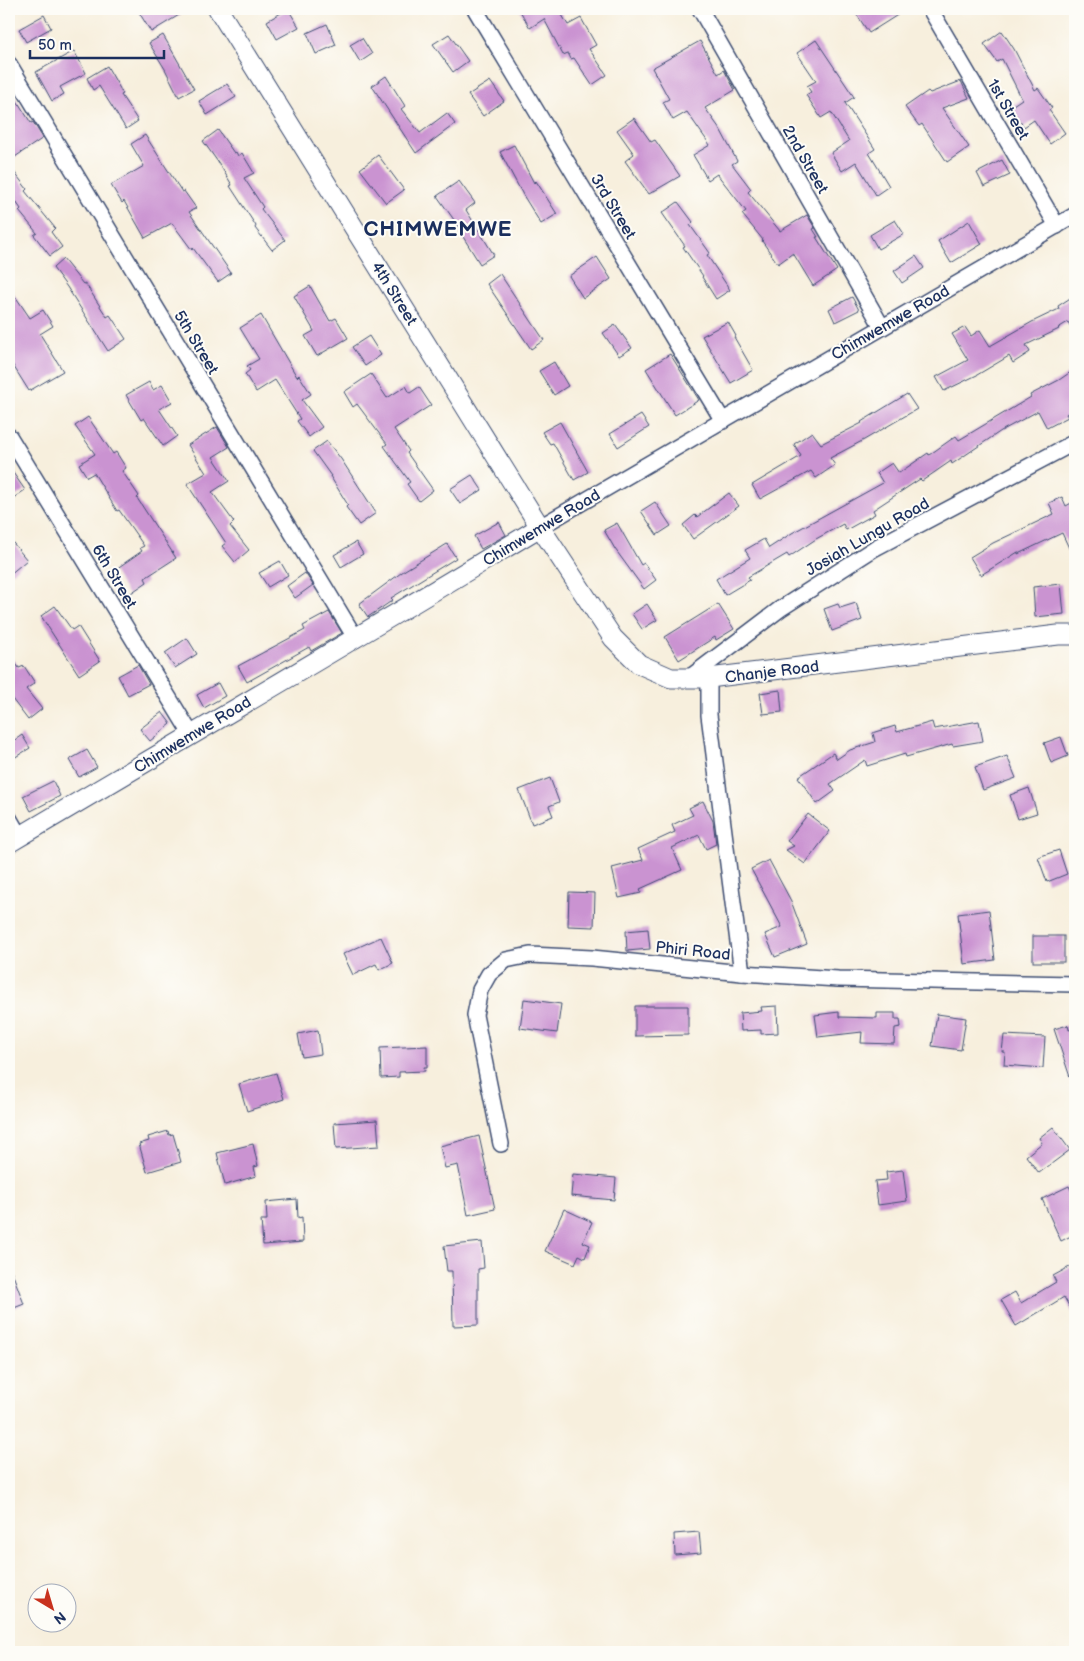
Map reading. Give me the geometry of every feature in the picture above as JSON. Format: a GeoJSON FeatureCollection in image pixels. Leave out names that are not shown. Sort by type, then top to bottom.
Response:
{"type":"FeatureCollection","features":[{"type":"Feature","properties":{"kind":"street","name":"4th Street"},"geometry":{"type":"LineString","coordinates":[[218,9],[540,526]]}},
{"type":"Feature","properties":{"kind":"street","name":"3rd Street"},"geometry":{"type":"LineString","coordinates":[[474,9],[723,421]]}},
{"type":"Feature","properties":{"kind":"street","name":"2nd Street"},"geometry":{"type":"LineString","coordinates":[[700,9],[882,327]]}},
{"type":"Feature","properties":{"kind":"street","name":"1st Street"},"geometry":{"type":"LineString","coordinates":[[930,9],[1057,226]]}},
{"type":"Feature","properties":{"kind":"street","name":"5th Street"},"geometry":{"type":"LineString","coordinates":[[9,64],[356,638]]}},
{"type":"Feature","properties":{"kind":"street","name":"Chimwemwe Road"},"geometry":{"type":"LineString","coordinates":[[14,840],[356,638],[540,526],[1075,215]]}},
{"type":"Feature","properties":{"kind":"street","name":"6th Street"},"geometry":{"type":"LineString","coordinates":[[9,436],[191,734]]}},
{"type":"Feature","properties":{"kind":"street","name":"Josiah Lungu Road"},"geometry":{"type":"LineString","coordinates":[[688,678],[780,609],[875,548],[1075,442]]}},
{"type":"Feature","properties":{"kind":"street","name":"Chanje Road"},"geometry":{"type":"LineString","coordinates":[[540,526],[613,638],[639,664],[671,678],[709,678],[1058,635],[1075,635]]}},
{"type":"Feature","properties":{"kind":"street"},"geometry":{"type":"LineString","coordinates":[[709,678],[709,715],[742,973]]}},
{"type":"Feature","properties":{"kind":"street"},"geometry":{"type":"LineString","coordinates":[[9,818],[14,840]]}},
{"type":"Feature","properties":{"kind":"street","name":"Phiri Road"},"geometry":{"type":"LineString","coordinates":[[501,1144],[475,1015],[480,990],[489,974],[506,960],[530,955],[592,958],[742,973],[838,979],[1075,984]]}},
{"type":"Feature","properties":{"kind":"building"},"geometry":{"type":"Polygon","coordinates":[[[137,9],[189,9],[151,32],[137,9]]]}},
{"type":"Feature","properties":{"kind":"building"},"geometry":{"type":"Polygon","coordinates":[[[288,9],[299,27],[277,39],[267,21],[288,9]]]}},
{"type":"Feature","properties":{"kind":"building"},"geometry":{"type":"Polygon","coordinates":[[[519,9],[562,9],[559,10],[568,25],[581,18],[596,45],[589,49],[607,75],[592,85],[574,58],[571,59],[568,53],[563,55],[544,19],[530,28],[519,9]]]}},
{"type":"Feature","properties":{"kind":"building"},"geometry":{"type":"Polygon","coordinates":[[[853,9],[907,9],[869,33],[853,9]]]}},
{"type":"Feature","properties":{"kind":"building"},"geometry":{"type":"Polygon","coordinates":[[[44,15],[51,28],[26,42],[19,29],[44,15]]]}},
{"type":"Feature","properties":{"kind":"building"},"geometry":{"type":"Polygon","coordinates":[[[327,24],[336,45],[316,54],[307,33],[327,24]]]}},
{"type":"Feature","properties":{"kind":"building"},"geometry":{"type":"Polygon","coordinates":[[[1002,31],[1014,49],[1035,90],[1038,88],[1052,108],[1049,110],[1065,133],[1050,144],[1034,120],[1024,127],[1010,107],[1022,99],[1002,59],[997,62],[984,44],[1002,31]]]}},
{"type":"Feature","properties":{"kind":"building"},"geometry":{"type":"Polygon","coordinates":[[[449,34],[468,61],[453,72],[433,44],[449,34]]]}},
{"type":"Feature","properties":{"kind":"building"},"geometry":{"type":"Polygon","coordinates":[[[163,35],[194,89],[179,97],[149,43],[163,35]]]}},
{"type":"Feature","properties":{"kind":"building"},"geometry":{"type":"Polygon","coordinates":[[[362,38],[372,54],[360,62],[350,45],[362,38]]]}},
{"type":"Feature","properties":{"kind":"building"},"geometry":{"type":"Polygon","coordinates":[[[816,40],[854,97],[845,103],[875,149],[869,153],[889,186],[876,195],[856,162],[842,171],[831,153],[849,141],[831,112],[821,118],[806,95],[811,92],[807,86],[816,81],[797,53],[816,40]]]}},
{"type":"Feature","properties":{"kind":"building"},"geometry":{"type":"Polygon","coordinates":[[[700,41],[718,74],[724,70],[735,90],[705,108],[720,129],[737,161],[732,164],[751,189],[748,192],[780,231],[807,215],[815,228],[813,229],[818,237],[816,237],[837,270],[813,286],[793,253],[778,264],[763,240],[742,214],[746,211],[717,174],[708,180],[693,155],[710,145],[687,112],[673,120],[663,102],[669,99],[652,68],[700,41]]]}},
{"type":"Feature","properties":{"kind":"building"},"geometry":{"type":"Polygon","coordinates":[[[74,51],[86,73],[60,87],[64,94],[52,101],[36,72],[74,51]]]}},
{"type":"Feature","properties":{"kind":"building"},"geometry":{"type":"Polygon","coordinates":[[[107,66],[123,94],[121,95],[138,121],[126,129],[99,86],[93,90],[87,78],[107,66]]]}},
{"type":"Feature","properties":{"kind":"building"},"geometry":{"type":"Polygon","coordinates":[[[386,76],[405,106],[401,109],[420,133],[447,113],[455,124],[416,153],[372,86],[386,76]]]}},
{"type":"Feature","properties":{"kind":"building"},"geometry":{"type":"Polygon","coordinates":[[[490,81],[504,101],[483,116],[468,95],[490,81]]]}},
{"type":"Feature","properties":{"kind":"building"},"geometry":{"type":"Polygon","coordinates":[[[961,81],[969,98],[942,108],[969,147],[947,162],[922,124],[919,126],[905,107],[928,91],[930,93],[961,81]]]}},
{"type":"Feature","properties":{"kind":"building"},"geometry":{"type":"Polygon","coordinates":[[[227,84],[236,97],[207,115],[199,101],[227,84]]]}},
{"type":"Feature","properties":{"kind":"building"},"geometry":{"type":"Polygon","coordinates":[[[9,88],[43,138],[9,161],[9,88]]]}},
{"type":"Feature","properties":{"kind":"building"},"geometry":{"type":"Polygon","coordinates":[[[634,118],[651,142],[655,140],[680,176],[649,194],[625,161],[634,154],[617,130],[634,118]]]}},
{"type":"Feature","properties":{"kind":"building"},"geometry":{"type":"Polygon","coordinates":[[[218,130],[234,153],[236,152],[238,156],[242,153],[254,173],[244,178],[263,207],[261,209],[285,240],[272,250],[255,228],[256,226],[230,186],[232,185],[203,141],[218,130]]]}},
{"type":"Feature","properties":{"kind":"building"},"geometry":{"type":"Polygon","coordinates":[[[145,135],[182,192],[184,191],[196,208],[189,212],[231,273],[218,282],[172,223],[145,238],[124,201],[122,203],[111,185],[144,166],[131,144],[145,135]]]}},
{"type":"Feature","properties":{"kind":"building"},"geometry":{"type":"Polygon","coordinates":[[[514,145],[534,183],[536,181],[557,214],[541,224],[500,152],[514,145]]]}},
{"type":"Feature","properties":{"kind":"building"},"geometry":{"type":"Polygon","coordinates":[[[378,155],[404,190],[386,203],[360,169],[378,155]]]}},
{"type":"Feature","properties":{"kind":"building"},"geometry":{"type":"Polygon","coordinates":[[[1002,160],[1010,175],[984,187],[977,173],[1002,160]]]}},
{"type":"Feature","properties":{"kind":"building"},"geometry":{"type":"Polygon","coordinates":[[[9,165],[27,189],[25,191],[55,228],[51,232],[62,247],[50,256],[34,235],[37,233],[19,211],[21,209],[14,199],[9,203],[9,165]]]}},
{"type":"Feature","properties":{"kind":"building"},"geometry":{"type":"Polygon","coordinates":[[[459,181],[475,203],[466,210],[494,255],[480,264],[460,232],[462,231],[437,196],[459,181]]]}},
{"type":"Feature","properties":{"kind":"building"},"geometry":{"type":"Polygon","coordinates":[[[678,202],[693,222],[690,225],[710,253],[707,255],[730,290],[716,299],[683,247],[685,246],[662,213],[678,202]]]}},
{"type":"Feature","properties":{"kind":"building"},"geometry":{"type":"Polygon","coordinates":[[[895,220],[904,234],[878,249],[870,235],[895,220]]]}},
{"type":"Feature","properties":{"kind":"building"},"geometry":{"type":"Polygon","coordinates":[[[969,221],[982,244],[951,263],[938,241],[969,221]]]}},
{"type":"Feature","properties":{"kind":"building"},"geometry":{"type":"Polygon","coordinates":[[[916,256],[924,268],[902,283],[894,271],[916,256]]]}},
{"type":"Feature","properties":{"kind":"building"},"geometry":{"type":"Polygon","coordinates":[[[597,257],[611,279],[583,298],[569,276],[597,257]]]}},
{"type":"Feature","properties":{"kind":"building"},"geometry":{"type":"Polygon","coordinates":[[[63,259],[83,284],[85,283],[107,317],[110,315],[126,339],[108,351],[53,268],[63,259]]]}},
{"type":"Feature","properties":{"kind":"building"},"geometry":{"type":"Polygon","coordinates":[[[500,274],[544,340],[531,349],[487,284],[500,274]]]}},
{"type":"Feature","properties":{"kind":"building"},"geometry":{"type":"Polygon","coordinates":[[[310,286],[330,321],[336,318],[348,338],[317,356],[305,336],[314,331],[294,296],[310,286]]]}},
{"type":"Feature","properties":{"kind":"building"},"geometry":{"type":"Polygon","coordinates":[[[9,287],[30,318],[43,310],[53,326],[40,334],[63,371],[29,391],[9,359],[9,287]]]}},
{"type":"Feature","properties":{"kind":"building"},"geometry":{"type":"Polygon","coordinates":[[[1075,295],[1075,334],[1068,322],[1059,329],[1026,345],[1030,352],[1013,363],[1009,356],[977,375],[944,391],[936,377],[968,360],[952,334],[965,327],[971,336],[980,330],[990,346],[1059,309],[1058,306],[1075,295]]]}},
{"type":"Feature","properties":{"kind":"building"},"geometry":{"type":"Polygon","coordinates":[[[852,297],[859,310],[835,322],[829,309],[852,297]]]}},
{"type":"Feature","properties":{"kind":"building"},"geometry":{"type":"Polygon","coordinates":[[[261,315],[297,377],[299,375],[311,394],[302,400],[322,427],[309,437],[297,421],[300,419],[275,380],[256,392],[245,374],[250,370],[247,366],[259,359],[240,328],[261,315]]]}},
{"type":"Feature","properties":{"kind":"building"},"geometry":{"type":"Polygon","coordinates":[[[728,322],[736,336],[734,337],[753,370],[731,383],[702,336],[728,322]]]}},
{"type":"Feature","properties":{"kind":"building"},"geometry":{"type":"Polygon","coordinates":[[[615,325],[632,348],[619,356],[603,333],[615,325]]]}},
{"type":"Feature","properties":{"kind":"building"},"geometry":{"type":"Polygon","coordinates":[[[369,336],[381,355],[365,366],[352,347],[369,336]]]}},
{"type":"Feature","properties":{"kind":"building"},"geometry":{"type":"Polygon","coordinates":[[[670,354],[699,400],[675,415],[646,369],[670,354]]]}},
{"type":"Feature","properties":{"kind":"building"},"geometry":{"type":"Polygon","coordinates":[[[554,362],[568,386],[554,395],[539,371],[554,362]]]}},
{"type":"Feature","properties":{"kind":"building"},"geometry":{"type":"Polygon","coordinates":[[[1075,369],[1075,408],[1066,414],[1068,417],[1047,428],[1038,411],[1001,431],[952,464],[951,461],[922,481],[920,479],[873,510],[875,514],[846,530],[843,524],[789,557],[787,554],[748,577],[750,580],[725,595],[716,579],[750,558],[745,550],[764,539],[769,548],[792,533],[883,483],[877,473],[892,463],[899,473],[956,436],[959,440],[1075,369]]]}},
{"type":"Feature","properties":{"kind":"building"},"geometry":{"type":"Polygon","coordinates":[[[371,374],[387,398],[406,386],[410,393],[419,387],[431,405],[394,429],[409,451],[407,453],[433,490],[419,501],[407,484],[410,482],[384,446],[387,444],[357,404],[353,407],[344,392],[371,374]]]}},
{"type":"Feature","properties":{"kind":"building"},"geometry":{"type":"Polygon","coordinates":[[[149,382],[153,390],[162,385],[172,402],[159,409],[177,436],[163,446],[144,418],[141,420],[126,395],[149,382]]]}},
{"type":"Feature","properties":{"kind":"building"},"geometry":{"type":"Polygon","coordinates":[[[907,394],[917,409],[830,458],[835,465],[816,478],[811,471],[760,499],[752,485],[801,456],[794,444],[812,432],[821,444],[862,423],[907,394]]]}},
{"type":"Feature","properties":{"kind":"building"},"geometry":{"type":"Polygon","coordinates":[[[641,415],[649,427],[618,447],[610,434],[641,415]]]}},
{"type":"Feature","properties":{"kind":"building"},"geometry":{"type":"Polygon","coordinates":[[[88,417],[113,454],[116,452],[126,468],[122,471],[139,496],[137,498],[176,558],[145,578],[147,582],[128,595],[113,571],[142,551],[140,548],[144,546],[119,510],[117,511],[94,473],[87,477],[79,464],[95,454],[75,426],[88,417]]]}},
{"type":"Feature","properties":{"kind":"building"},"geometry":{"type":"Polygon","coordinates":[[[560,422],[588,472],[574,480],[553,443],[550,444],[542,432],[560,422]]]}},
{"type":"Feature","properties":{"kind":"building"},"geometry":{"type":"Polygon","coordinates":[[[217,427],[229,447],[213,457],[229,481],[212,492],[234,522],[230,526],[249,550],[235,562],[222,546],[226,543],[187,484],[206,473],[188,445],[217,427]]]}},
{"type":"Feature","properties":{"kind":"building"},"geometry":{"type":"Polygon","coordinates":[[[327,441],[376,513],[359,525],[346,507],[348,505],[331,476],[313,451],[327,441]]]}},
{"type":"Feature","properties":{"kind":"building"},"geometry":{"type":"Polygon","coordinates":[[[9,467],[25,490],[9,501],[9,467]]]}},
{"type":"Feature","properties":{"kind":"building"},"geometry":{"type":"Polygon","coordinates":[[[472,475],[482,490],[460,504],[450,489],[472,475]]]}},
{"type":"Feature","properties":{"kind":"building"},"geometry":{"type":"Polygon","coordinates":[[[729,493],[739,506],[693,539],[683,525],[729,493]]]}},
{"type":"Feature","properties":{"kind":"building"},"geometry":{"type":"Polygon","coordinates":[[[1062,497],[1066,506],[1075,501],[1075,561],[1062,533],[1018,554],[1018,552],[981,575],[970,557],[993,543],[1054,514],[1049,503],[1062,497]]]}},
{"type":"Feature","properties":{"kind":"building"},"geometry":{"type":"Polygon","coordinates":[[[655,502],[671,526],[657,535],[641,511],[655,502]]]}},
{"type":"Feature","properties":{"kind":"building"},"geometry":{"type":"Polygon","coordinates":[[[499,522],[506,535],[481,549],[474,536],[499,522]]]}},
{"type":"Feature","properties":{"kind":"building"},"geometry":{"type":"Polygon","coordinates":[[[617,523],[641,565],[644,563],[656,580],[644,589],[615,549],[604,530],[617,523]]]}},
{"type":"Feature","properties":{"kind":"building"},"geometry":{"type":"Polygon","coordinates":[[[9,538],[27,560],[9,575],[9,538]]]}},
{"type":"Feature","properties":{"kind":"building"},"geometry":{"type":"Polygon","coordinates":[[[356,542],[363,554],[341,567],[334,555],[356,542]]]}},
{"type":"Feature","properties":{"kind":"building"},"geometry":{"type":"Polygon","coordinates":[[[447,544],[456,558],[391,598],[393,600],[368,617],[359,604],[405,570],[447,544]]]}},
{"type":"Feature","properties":{"kind":"building"},"geometry":{"type":"Polygon","coordinates":[[[280,561],[288,575],[268,587],[259,573],[280,561]]]}},
{"type":"Feature","properties":{"kind":"building"},"geometry":{"type":"Polygon","coordinates":[[[305,573],[313,585],[295,598],[287,586],[305,573]]]}},
{"type":"Feature","properties":{"kind":"building"},"geometry":{"type":"Polygon","coordinates":[[[1061,584],[1064,614],[1035,617],[1033,587],[1061,584]]]}},
{"type":"Feature","properties":{"kind":"building"},"geometry":{"type":"Polygon","coordinates":[[[856,603],[862,620],[832,631],[824,609],[838,604],[840,608],[856,603]]]}},
{"type":"Feature","properties":{"kind":"building"},"geometry":{"type":"Polygon","coordinates":[[[647,604],[657,620],[642,629],[632,614],[647,604]]]}},
{"type":"Feature","properties":{"kind":"building"},"geometry":{"type":"Polygon","coordinates":[[[718,604],[734,629],[716,640],[715,637],[679,660],[665,637],[718,604]]]}},
{"type":"Feature","properties":{"kind":"building"},"geometry":{"type":"Polygon","coordinates":[[[55,606],[72,630],[78,626],[100,661],[79,675],[41,616],[55,606]]]}},
{"type":"Feature","properties":{"kind":"building"},"geometry":{"type":"Polygon","coordinates":[[[329,612],[342,633],[311,651],[309,647],[247,682],[238,666],[305,630],[303,626],[329,612]]]}},
{"type":"Feature","properties":{"kind":"building"},"geometry":{"type":"Polygon","coordinates":[[[187,638],[197,654],[175,668],[165,653],[187,638]]]}},
{"type":"Feature","properties":{"kind":"building"},"geometry":{"type":"Polygon","coordinates":[[[9,654],[19,668],[24,666],[35,683],[26,689],[42,709],[28,720],[9,695],[9,654]]]}},
{"type":"Feature","properties":{"kind":"building"},"geometry":{"type":"Polygon","coordinates":[[[138,665],[149,684],[128,695],[118,676],[138,665]]]}},
{"type":"Feature","properties":{"kind":"building"},"geometry":{"type":"Polygon","coordinates":[[[218,683],[225,696],[204,708],[197,695],[218,683]]]}},
{"type":"Feature","properties":{"kind":"building"},"geometry":{"type":"Polygon","coordinates":[[[780,690],[782,712],[763,714],[760,693],[780,690]]]}},
{"type":"Feature","properties":{"kind":"building"},"geometry":{"type":"Polygon","coordinates":[[[162,712],[171,724],[150,741],[140,729],[162,712]]]}},
{"type":"Feature","properties":{"kind":"building"},"geometry":{"type":"Polygon","coordinates":[[[979,721],[983,741],[953,746],[952,744],[906,757],[905,754],[867,766],[865,760],[830,784],[835,791],[817,804],[798,777],[833,753],[837,759],[850,750],[875,742],[873,733],[895,726],[897,732],[932,722],[934,729],[979,721]]]}},
{"type":"Feature","properties":{"kind":"building"},"geometry":{"type":"Polygon","coordinates":[[[22,735],[30,748],[9,761],[9,744],[22,735]]]}},
{"type":"Feature","properties":{"kind":"building"},"geometry":{"type":"Polygon","coordinates":[[[1061,737],[1068,756],[1051,763],[1044,743],[1061,737]]]}},
{"type":"Feature","properties":{"kind":"building"},"geometry":{"type":"Polygon","coordinates":[[[87,750],[97,767],[79,777],[69,760],[87,750]]]}},
{"type":"Feature","properties":{"kind":"building"},"geometry":{"type":"Polygon","coordinates":[[[1007,756],[1016,778],[983,790],[975,767],[1007,756]]]}},
{"type":"Feature","properties":{"kind":"building"},"geometry":{"type":"Polygon","coordinates":[[[550,778],[559,802],[549,806],[553,816],[532,824],[519,790],[550,778]]]}},
{"type":"Feature","properties":{"kind":"building"},"geometry":{"type":"Polygon","coordinates":[[[53,781],[60,796],[31,811],[23,796],[53,781]]]}},
{"type":"Feature","properties":{"kind":"building"},"geometry":{"type":"Polygon","coordinates":[[[1029,788],[1037,813],[1018,819],[1010,795],[1029,788]]]}},
{"type":"Feature","properties":{"kind":"building"},"geometry":{"type":"Polygon","coordinates":[[[703,801],[713,821],[716,844],[706,849],[699,835],[672,848],[682,870],[640,889],[641,893],[619,898],[612,868],[643,860],[638,849],[675,832],[672,825],[693,815],[689,808],[703,801]]]}},
{"type":"Feature","properties":{"kind":"building"},"geometry":{"type":"Polygon","coordinates":[[[808,814],[830,831],[805,864],[786,850],[794,846],[787,841],[808,814]]]}},
{"type":"Feature","properties":{"kind":"building"},"geometry":{"type":"Polygon","coordinates":[[[1059,850],[1067,874],[1047,882],[1038,857],[1059,850]]]}},
{"type":"Feature","properties":{"kind":"building"},"geometry":{"type":"Polygon","coordinates":[[[769,860],[791,901],[807,944],[775,957],[765,934],[782,927],[751,869],[769,860]]]}},
{"type":"Feature","properties":{"kind":"building"},"geometry":{"type":"Polygon","coordinates":[[[569,892],[595,893],[594,927],[568,926],[569,892]]]}},
{"type":"Feature","properties":{"kind":"building"},"geometry":{"type":"Polygon","coordinates":[[[989,910],[995,960],[964,964],[958,914],[989,910]]]}},
{"type":"Feature","properties":{"kind":"building"},"geometry":{"type":"Polygon","coordinates":[[[648,929],[650,949],[627,951],[626,931],[648,929]]]}},
{"type":"Feature","properties":{"kind":"building"},"geometry":{"type":"Polygon","coordinates":[[[1033,936],[1064,936],[1064,962],[1033,962],[1033,936]]]}},
{"type":"Feature","properties":{"kind":"building"},"geometry":{"type":"Polygon","coordinates":[[[381,937],[393,963],[379,970],[376,964],[353,975],[343,954],[381,937]]]}},
{"type":"Feature","properties":{"kind":"building"},"geometry":{"type":"Polygon","coordinates":[[[524,999],[561,1004],[557,1033],[520,1028],[524,999]]]}},
{"type":"Feature","properties":{"kind":"building"},"geometry":{"type":"Polygon","coordinates":[[[635,1006],[688,1006],[688,1035],[635,1036],[635,1006]]]}},
{"type":"Feature","properties":{"kind":"building"},"geometry":{"type":"Polygon","coordinates":[[[777,1006],[778,1033],[761,1034],[761,1030],[741,1031],[740,1013],[762,1011],[761,1007],[777,1006]]]}},
{"type":"Feature","properties":{"kind":"building"},"geometry":{"type":"Polygon","coordinates":[[[839,1012],[839,1017],[877,1018],[877,1013],[895,1013],[895,1019],[900,1019],[901,1027],[895,1028],[894,1044],[861,1043],[862,1032],[818,1037],[815,1015],[839,1012]]]}},
{"type":"Feature","properties":{"kind":"building"},"geometry":{"type":"Polygon","coordinates":[[[937,1014],[966,1018],[961,1050],[932,1046],[937,1014]]]}},
{"type":"Feature","properties":{"kind":"building"},"geometry":{"type":"Polygon","coordinates":[[[1068,1025],[1069,1030],[1075,1028],[1075,1086],[1073,1086],[1054,1029],[1068,1025]]]}},
{"type":"Feature","properties":{"kind":"building"},"geometry":{"type":"Polygon","coordinates":[[[318,1030],[321,1054],[302,1057],[298,1034],[318,1030]]]}},
{"type":"Feature","properties":{"kind":"building"},"geometry":{"type":"Polygon","coordinates":[[[1004,1035],[1045,1037],[1043,1068],[1004,1065],[1005,1052],[1002,1052],[1004,1035]]]}},
{"type":"Feature","properties":{"kind":"building"},"geometry":{"type":"Polygon","coordinates":[[[427,1046],[427,1067],[424,1067],[425,1071],[399,1072],[399,1077],[381,1078],[380,1048],[427,1046]]]}},
{"type":"Feature","properties":{"kind":"building"},"geometry":{"type":"Polygon","coordinates":[[[276,1073],[284,1099],[247,1111],[239,1084],[276,1073]]]}},
{"type":"Feature","properties":{"kind":"building"},"geometry":{"type":"Polygon","coordinates":[[[377,1120],[379,1146],[336,1149],[334,1123],[377,1120]]]}},
{"type":"Feature","properties":{"kind":"building"},"geometry":{"type":"Polygon","coordinates":[[[1053,1127],[1070,1150],[1039,1173],[1026,1156],[1042,1143],[1039,1138],[1053,1127]]]}},
{"type":"Feature","properties":{"kind":"building"},"geometry":{"type":"Polygon","coordinates":[[[168,1131],[169,1135],[173,1134],[181,1162],[147,1172],[139,1144],[149,1141],[148,1137],[168,1131]]]}},
{"type":"Feature","properties":{"kind":"building"},"geometry":{"type":"Polygon","coordinates":[[[479,1136],[495,1209],[468,1215],[458,1165],[445,1168],[440,1146],[479,1136]]]}},
{"type":"Feature","properties":{"kind":"building"},"geometry":{"type":"Polygon","coordinates":[[[253,1144],[258,1166],[254,1167],[256,1176],[225,1185],[217,1153],[253,1144]]]}},
{"type":"Feature","properties":{"kind":"building"},"geometry":{"type":"Polygon","coordinates":[[[903,1170],[907,1201],[878,1205],[875,1181],[887,1180],[886,1172],[903,1170]]]}},
{"type":"Feature","properties":{"kind":"building"},"geometry":{"type":"Polygon","coordinates":[[[573,1174],[616,1178],[614,1200],[571,1196],[573,1174]]]}},
{"type":"Feature","properties":{"kind":"building"},"geometry":{"type":"Polygon","coordinates":[[[1069,1186],[1075,1198],[1075,1204],[1070,1206],[1075,1217],[1075,1234],[1061,1241],[1042,1199],[1069,1186]]]}},
{"type":"Feature","properties":{"kind":"building"},"geometry":{"type":"Polygon","coordinates":[[[297,1199],[298,1218],[302,1217],[303,1242],[263,1245],[261,1220],[267,1220],[266,1202],[297,1199]]]}},
{"type":"Feature","properties":{"kind":"building"},"geometry":{"type":"Polygon","coordinates":[[[564,1209],[592,1222],[583,1242],[590,1245],[585,1258],[579,1255],[575,1264],[545,1251],[564,1209]]]}},
{"type":"Feature","properties":{"kind":"building"},"geometry":{"type":"Polygon","coordinates":[[[482,1242],[484,1268],[478,1269],[478,1325],[453,1326],[452,1271],[447,1271],[444,1246],[482,1242]]]}},
{"type":"Feature","properties":{"kind":"building"},"geometry":{"type":"Polygon","coordinates":[[[1075,1264],[1075,1317],[1064,1297],[1016,1326],[1001,1300],[1015,1292],[1021,1303],[1056,1282],[1053,1276],[1075,1264]]]}},
{"type":"Feature","properties":{"kind":"building"},"geometry":{"type":"Polygon","coordinates":[[[9,1267],[24,1304],[9,1310],[9,1267]]]}},
{"type":"Feature","properties":{"kind":"building"},"geometry":{"type":"Polygon","coordinates":[[[699,1532],[701,1553],[675,1555],[674,1534],[699,1532]]]}},
{"type":"Feature","properties":{"kind":"district","name":"CHIMWEMWE"},"geometry":{"type":"Point","coordinates":[438,229]}}]}
